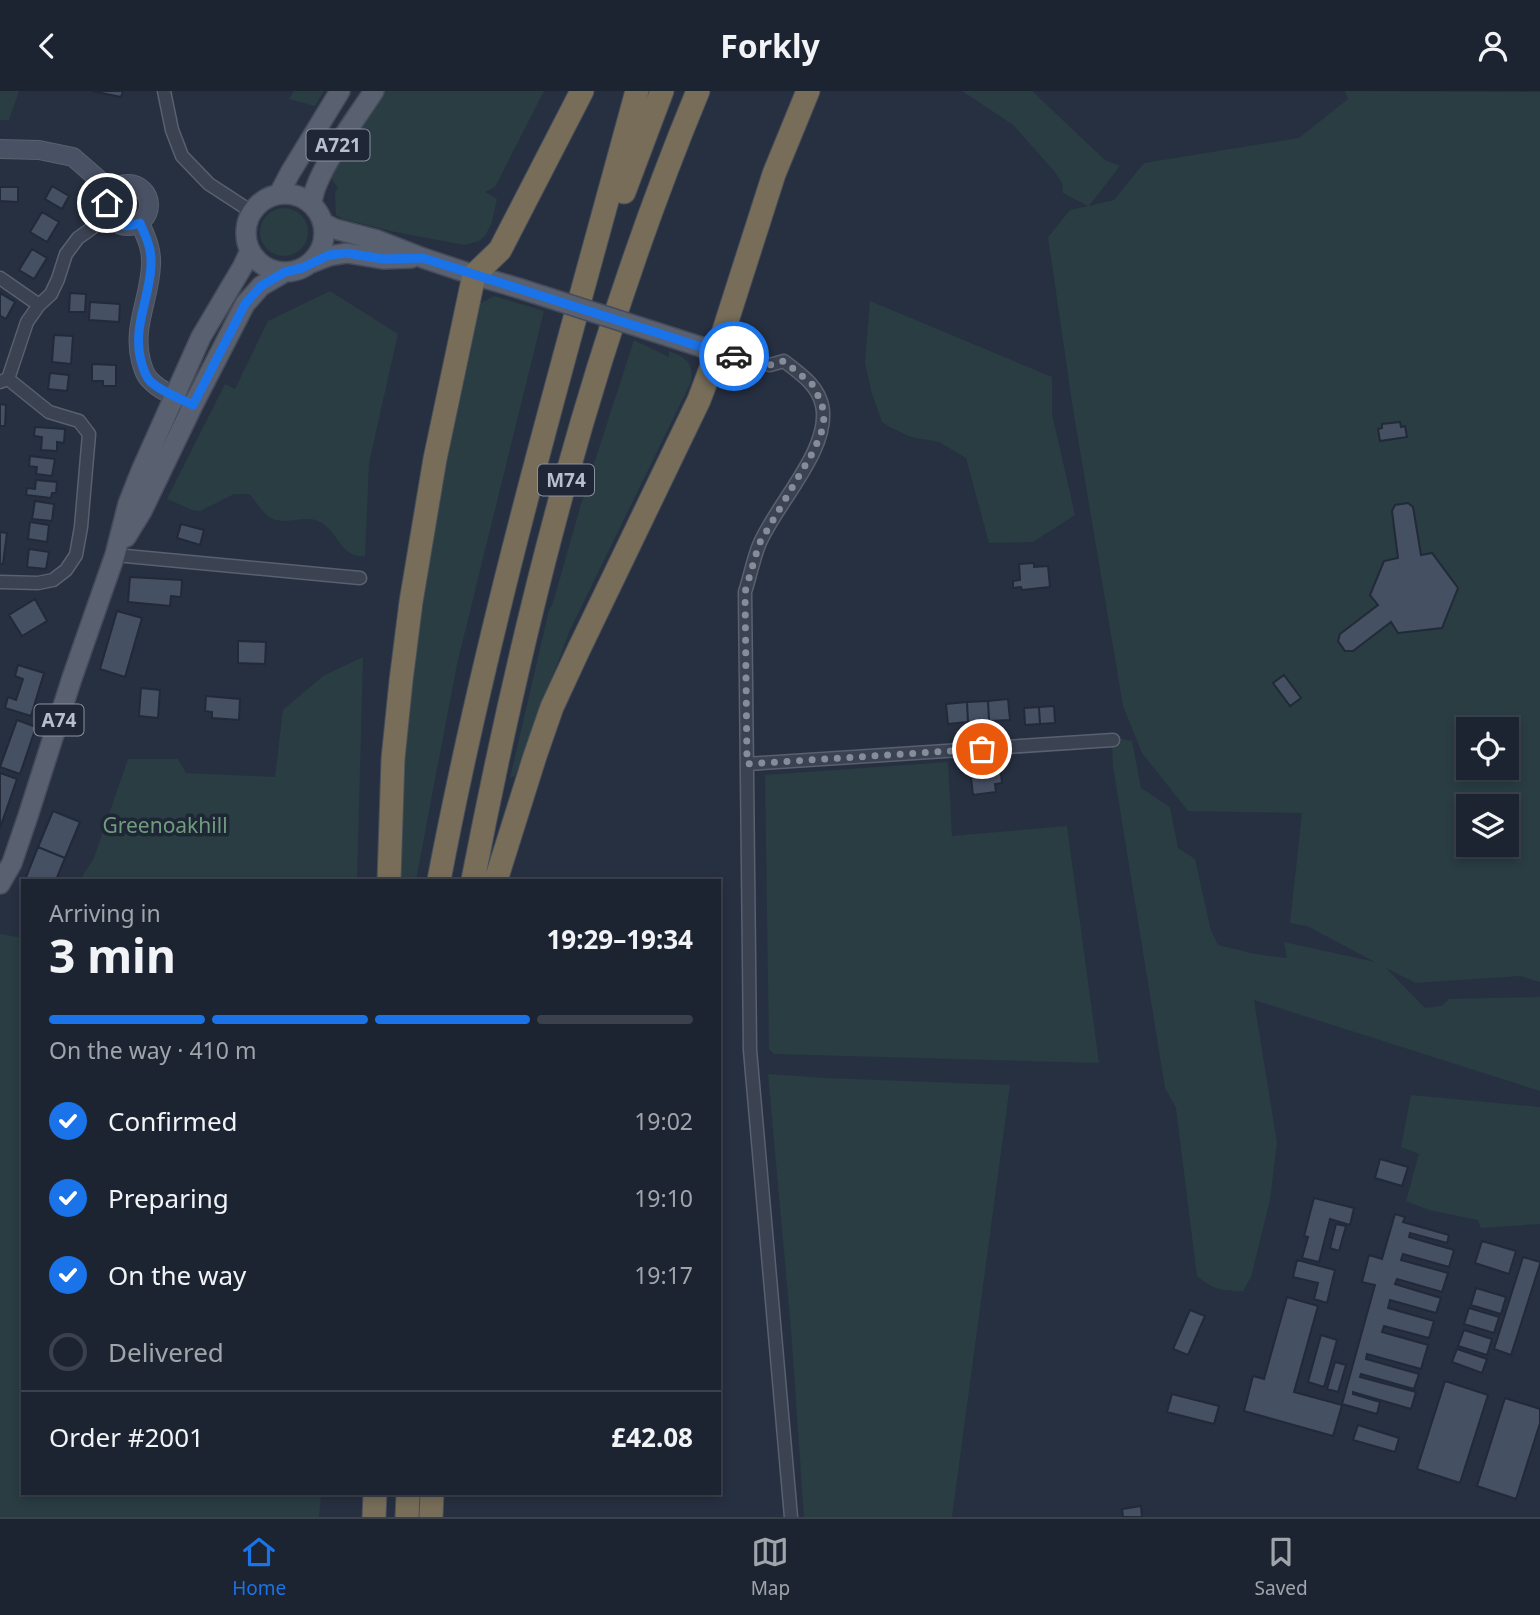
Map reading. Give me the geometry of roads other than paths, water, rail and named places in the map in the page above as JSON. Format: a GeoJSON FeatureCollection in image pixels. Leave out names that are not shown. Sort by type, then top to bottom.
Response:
{"type":"FeatureCollection","features":[{"type":"Feature","properties":{"kind":"highway"},"geometry":{"type":"LineString","coordinates":[[389,879],[393,759],[411,602],[435,459],[474,275],[500,250],[582,91]]}},
{"type":"Feature","properties":{"kind":"highway"},"geometry":{"type":"LineString","coordinates":[[527,495],[637,91]]}},
{"type":"Feature","properties":{"kind":"highway","name":"M74"},"geometry":{"type":"LineString","coordinates":[[439,879],[487,653],[527,495],[594,276],[662,91]]}},
{"type":"Feature","properties":{"kind":"highway","name":"M74"},"geometry":{"type":"LineString","coordinates":[[473,879],[521,650],[566,481],[636,254],[698,91]]}},
{"type":"Feature","properties":{"kind":"highway"},"geometry":{"type":"LineString","coordinates":[[496,879],[552,708],[699,400],[774,174],[808,91]]}},
{"type":"Feature","properties":{"kind":"highway"},"geometry":{"type":"LineString","coordinates":[[505,879],[520,802]]}},
{"type":"Feature","properties":{"kind":"highway"},"geometry":{"type":"LineString","coordinates":[[372,1517],[373,1495]]}},
{"type":"Feature","properties":{"kind":"highway"},"geometry":{"type":"LineString","coordinates":[[407,1517],[408,1495]]}},
{"type":"Feature","properties":{"kind":"highway"},"geometry":{"type":"LineString","coordinates":[[431,1517],[432,1495]]}},
{"type":"Feature","properties":{"kind":"main road","name":"A721"},"geometry":{"type":"LineString","coordinates":[[252,212],[267,198],[279,194],[340,91]]}},
{"type":"Feature","properties":{"kind":"main road","name":"A721"},"geometry":{"type":"LineString","coordinates":[[312,204],[315,187],[326,166],[374,91]]}},
{"type":"Feature","properties":{"kind":"main road"},"geometry":{"type":"LineString","coordinates":[[279,194],[304,198],[320,214],[323,244],[309,264]]}},
{"type":"Feature","properties":{"kind":"main road"},"geometry":{"type":"LineString","coordinates":[[252,212],[246,226],[250,251],[263,266],[274,271],[285,272],[302,268],[329,255],[347,253],[383,259],[423,258]]}},
{"type":"Feature","properties":{"kind":"main road"},"geometry":{"type":"LineString","coordinates":[[323,223],[474,275],[717,352]]}},
{"type":"Feature","properties":{"kind":"main road","name":"A74"},"geometry":{"type":"LineString","coordinates":[[0,884],[12,863],[24,828],[115,555],[128,504],[201,337],[250,251]]}},
{"type":"Feature","properties":{"kind":"main road","name":"A74"},"geometry":{"type":"LineString","coordinates":[[115,555],[142,511],[245,304],[261,286],[285,272]]}},
{"type":"Feature","properties":{"kind":"street"},"geometry":{"type":"LineString","coordinates":[[164,91],[172,130],[182,156],[209,184],[252,212]]}},
{"type":"Feature","properties":{"kind":"street"},"geometry":{"type":"LineString","coordinates":[[0,149],[39,150],[74,157],[112,191]]}},
{"type":"Feature","properties":{"kind":"street"},"geometry":{"type":"LineString","coordinates":[[124,184],[132,184],[147,196],[147,214],[140,223],[128,227],[118,225],[109,216],[107,203],[112,191],[124,184]]}},
{"type":"Feature","properties":{"kind":"street"},"geometry":{"type":"LineString","coordinates":[[0,582],[38,583],[53,580],[66,570],[76,555],[89,434],[79,421],[49,412],[4,380],[27,322],[38,305],[51,293],[66,254],[78,238],[109,216]]}},
{"type":"Feature","properties":{"kind":"street"},"geometry":{"type":"LineString","coordinates":[[140,223],[148,241],[151,267],[139,326],[139,355],[147,377],[153,383],[193,405]]}},
{"type":"Feature","properties":{"kind":"street"},"geometry":{"type":"LineString","coordinates":[[0,278],[38,305]]}},
{"type":"Feature","properties":{"kind":"street"},"geometry":{"type":"LineString","coordinates":[[717,352],[770,365],[784,361],[813,385],[822,404],[824,418],[813,452],[759,544],[745,592],[750,1049],[791,1517]]}},
{"type":"Feature","properties":{"kind":"street"},"geometry":{"type":"LineString","coordinates":[[115,555],[360,578]]}},
{"type":"Feature","properties":{"kind":"street"},"geometry":{"type":"LineString","coordinates":[[747,764],[1113,740]]}},
{"type":"Feature","properties":{"kind":"park label","name":"Greenoakhill"},"geometry":{"type":"Point","coordinates":[165,825]}}]}
